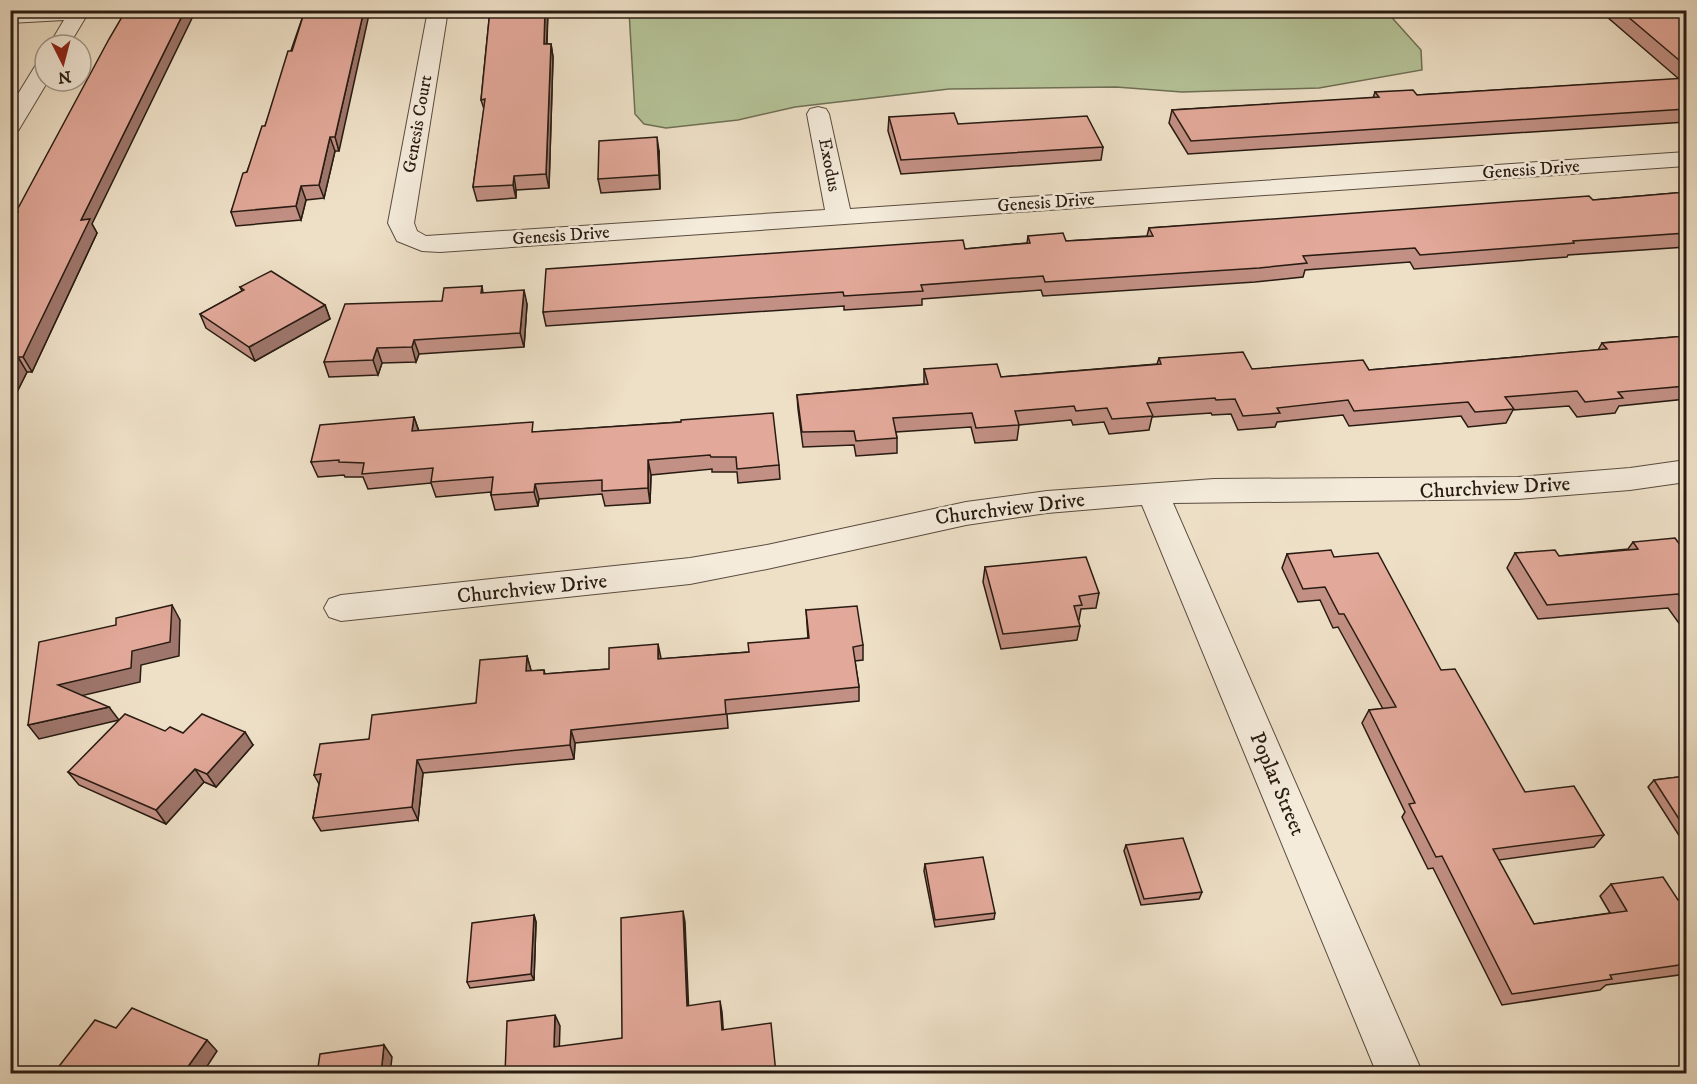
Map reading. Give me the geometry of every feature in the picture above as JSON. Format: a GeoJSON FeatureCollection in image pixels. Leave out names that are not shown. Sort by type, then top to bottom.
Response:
{"type":"FeatureCollection","features":[{"type":"Feature","properties":{"kind":"street","name":"Genesis Court"},"geometry":{"type":"LineString","coordinates":[[406,236],[400,223],[438,10]]}},
{"type":"Feature","properties":{"kind":"street"},"geometry":{"type":"LineString","coordinates":[[10,17],[79,12]]}},
{"type":"Feature","properties":{"kind":"street"},"geometry":{"type":"LineString","coordinates":[[66,33],[79,12]]}},
{"type":"Feature","properties":{"kind":"street"},"geometry":{"type":"LineString","coordinates":[[10,126],[33,88]]}},
{"type":"Feature","properties":{"kind":"street","name":"Exodus"},"geometry":{"type":"LineString","coordinates":[[818,114],[839,217]]}},
{"type":"Feature","properties":{"kind":"street","name":"Genesis Drive"},"geometry":{"type":"LineString","coordinates":[[406,236],[422,243],[440,244],[1686,159]]}},
{"type":"Feature","properties":{"kind":"street","name":"Churchview Drive"},"geometry":{"type":"LineString","coordinates":[[341,608],[655,576],[744,561],[938,517],[979,510],[1153,494],[1234,490],[1426,492],[1516,489],[1590,484],[1686,471]]}},
{"type":"Feature","properties":{"kind":"street","name":"Poplar Street"},"geometry":{"type":"LineString","coordinates":[[1153,494],[1401,1074]]}},
{"type":"Feature","properties":{"kind":"green space"},"geometry":{"type":"Polygon","coordinates":[[[629,11],[1386,11],[1421,50],[1422,70],[1319,88],[1182,92],[1116,87],[949,89],[795,107],[738,120],[666,128],[644,124],[635,114],[629,11]]]}},
{"type":"Feature","properties":{"kind":"building"},"geometry":{"type":"Polygon","coordinates":[[[126,10],[185,10],[81,220],[90,219],[23,357],[18,357],[10,373],[10,226],[80,93],[93,93],[93,69],[126,10]]]}},
{"type":"Feature","properties":{"kind":"building"},"geometry":{"type":"Polygon","coordinates":[[[305,10],[364,10],[335,137],[330,137],[319,185],[301,186],[296,206],[231,212],[243,173],[247,172],[262,126],[265,126],[288,51],[292,51],[305,10]]]}},
{"type":"Feature","properties":{"kind":"building"},"geometry":{"type":"Polygon","coordinates":[[[490,10],[545,10],[544,44],[551,44],[546,174],[514,176],[513,185],[473,187],[485,99],[481,100],[490,10]]]}},
{"type":"Feature","properties":{"kind":"building"},"geometry":{"type":"Polygon","coordinates":[[[1620,10],[1682,10],[1686,14],[1686,66],[1620,10]]]}},
{"type":"Feature","properties":{"kind":"building"},"geometry":{"type":"Polygon","coordinates":[[[1686,78],[1686,109],[1191,141],[1172,110],[1379,97],[1375,92],[1413,90],[1417,95],[1686,78]]]}},
{"type":"Feature","properties":{"kind":"building"},"geometry":{"type":"Polygon","coordinates":[[[954,113],[958,124],[1087,116],[1103,147],[901,160],[889,117],[954,113]]]}},
{"type":"Feature","properties":{"kind":"building"},"geometry":{"type":"Polygon","coordinates":[[[657,137],[659,175],[598,179],[599,141],[657,137]]]}},
{"type":"Feature","properties":{"kind":"building"},"geometry":{"type":"Polygon","coordinates":[[[1686,192],[1686,233],[1420,255],[1415,248],[1303,256],[1307,263],[1259,268],[1045,282],[1043,276],[921,285],[923,291],[844,296],[843,292],[543,312],[546,269],[963,240],[965,249],[1030,243],[1028,236],[1063,233],[1066,241],[1138,237],[1153,236],[1149,228],[1589,196],[1593,200],[1686,192]]]}},
{"type":"Feature","properties":{"kind":"building"},"geometry":{"type":"Polygon","coordinates":[[[271,271],[325,305],[249,347],[200,314],[244,290],[240,287],[271,271]]]}},
{"type":"Feature","properties":{"kind":"building"},"geometry":{"type":"Polygon","coordinates":[[[482,286],[481,293],[524,290],[520,333],[414,340],[412,347],[377,348],[373,360],[324,362],[345,304],[442,301],[444,288],[482,286]]]}},
{"type":"Feature","properties":{"kind":"building"},"geometry":{"type":"Polygon","coordinates":[[[1686,336],[1686,386],[1618,392],[1623,398],[1585,402],[1577,391],[1505,397],[1514,409],[1475,412],[1468,402],[1354,411],[1348,400],[1277,408],[1280,413],[1243,416],[1235,399],[1216,400],[1215,398],[1147,403],[1153,416],[1112,419],[1107,408],[1076,411],[1074,406],[1015,411],[1019,425],[976,428],[972,413],[893,418],[897,438],[856,441],[854,431],[802,432],[797,395],[928,384],[924,369],[997,364],[1001,377],[1161,364],[1159,358],[1243,352],[1252,369],[1363,360],[1369,370],[1607,349],[1602,343],[1686,336]]]}},
{"type":"Feature","properties":{"kind":"building"},"geometry":{"type":"Polygon","coordinates":[[[773,413],[779,465],[737,469],[736,457],[711,457],[710,455],[648,460],[648,488],[602,491],[602,480],[535,484],[534,492],[491,495],[493,477],[431,482],[433,468],[362,474],[364,463],[339,462],[339,460],[311,462],[320,425],[414,417],[412,431],[533,422],[532,432],[773,413]]]}},
{"type":"Feature","properties":{"kind":"building"},"geometry":{"type":"Polygon","coordinates":[[[1675,538],[1686,553],[1686,605],[1678,594],[1547,605],[1515,553],[1555,550],[1559,556],[1638,549],[1633,542],[1675,538]]]}},
{"type":"Feature","properties":{"kind":"building"},"geometry":{"type":"Polygon","coordinates":[[[1331,550],[1334,557],[1378,553],[1441,670],[1455,669],[1525,792],[1574,786],[1604,835],[1493,849],[1534,924],[1627,911],[1611,884],[1663,877],[1678,900],[1686,899],[1686,964],[1610,975],[1612,979],[1512,994],[1442,856],[1436,857],[1409,804],[1415,803],[1369,710],[1396,707],[1344,614],[1339,614],[1325,587],[1303,589],[1287,554],[1331,550]]]}},
{"type":"Feature","properties":{"kind":"building"},"geometry":{"type":"Polygon","coordinates":[[[1086,557],[1099,593],[1079,596],[1082,605],[1074,606],[1080,626],[1003,634],[985,567],[1086,557]]]}},
{"type":"Feature","properties":{"kind":"building"},"geometry":{"type":"Polygon","coordinates":[[[172,605],[170,642],[132,651],[131,668],[58,685],[109,707],[28,725],[39,642],[116,625],[116,618],[172,605]]]}},
{"type":"Feature","properties":{"kind":"building"},"geometry":{"type":"Polygon","coordinates":[[[857,606],[863,645],[853,647],[859,687],[725,700],[726,714],[571,730],[570,745],[417,760],[412,807],[313,818],[321,774],[314,775],[320,744],[369,739],[372,715],[476,703],[480,660],[527,656],[526,671],[544,670],[544,674],[609,669],[609,648],[658,644],[658,659],[749,652],[748,643],[809,638],[806,610],[857,606]]]}},
{"type":"Feature","properties":{"kind":"building"},"geometry":{"type":"Polygon","coordinates":[[[125,714],[165,731],[170,727],[183,733],[202,714],[245,732],[207,774],[195,769],[156,810],[68,772],[125,714]]]}},
{"type":"Feature","properties":{"kind":"building"},"geometry":{"type":"Polygon","coordinates":[[[1686,776],[1686,830],[1654,780],[1686,776]]]}},
{"type":"Feature","properties":{"kind":"building"},"geometry":{"type":"Polygon","coordinates":[[[1183,838],[1202,892],[1144,899],[1126,845],[1183,838]]]}},
{"type":"Feature","properties":{"kind":"building"},"geometry":{"type":"Polygon","coordinates":[[[983,857],[995,913],[935,920],[925,864],[983,857]]]}},
{"type":"Feature","properties":{"kind":"building"},"geometry":{"type":"Polygon","coordinates":[[[683,911],[687,1006],[720,1001],[722,1030],[771,1023],[776,1074],[505,1074],[507,1021],[555,1015],[554,1047],[622,1038],[621,918],[683,911]]]}},
{"type":"Feature","properties":{"kind":"building"},"geometry":{"type":"Polygon","coordinates":[[[534,915],[531,974],[467,982],[472,923],[534,915]]]}},
{"type":"Feature","properties":{"kind":"building"},"geometry":{"type":"Polygon","coordinates":[[[132,1008],[207,1040],[187,1068],[198,1074],[53,1074],[95,1020],[116,1028],[132,1008]]]}},
{"type":"Feature","properties":{"kind":"building"},"geometry":{"type":"Polygon","coordinates":[[[384,1045],[381,1074],[317,1074],[320,1054],[384,1045]]]}},
{"type":"Feature","properties":{"kind":"building"},"geometry":{"type":"Polygon","coordinates":[[[433,1068],[432,1074],[389,1074],[433,1068]]]}}]}
